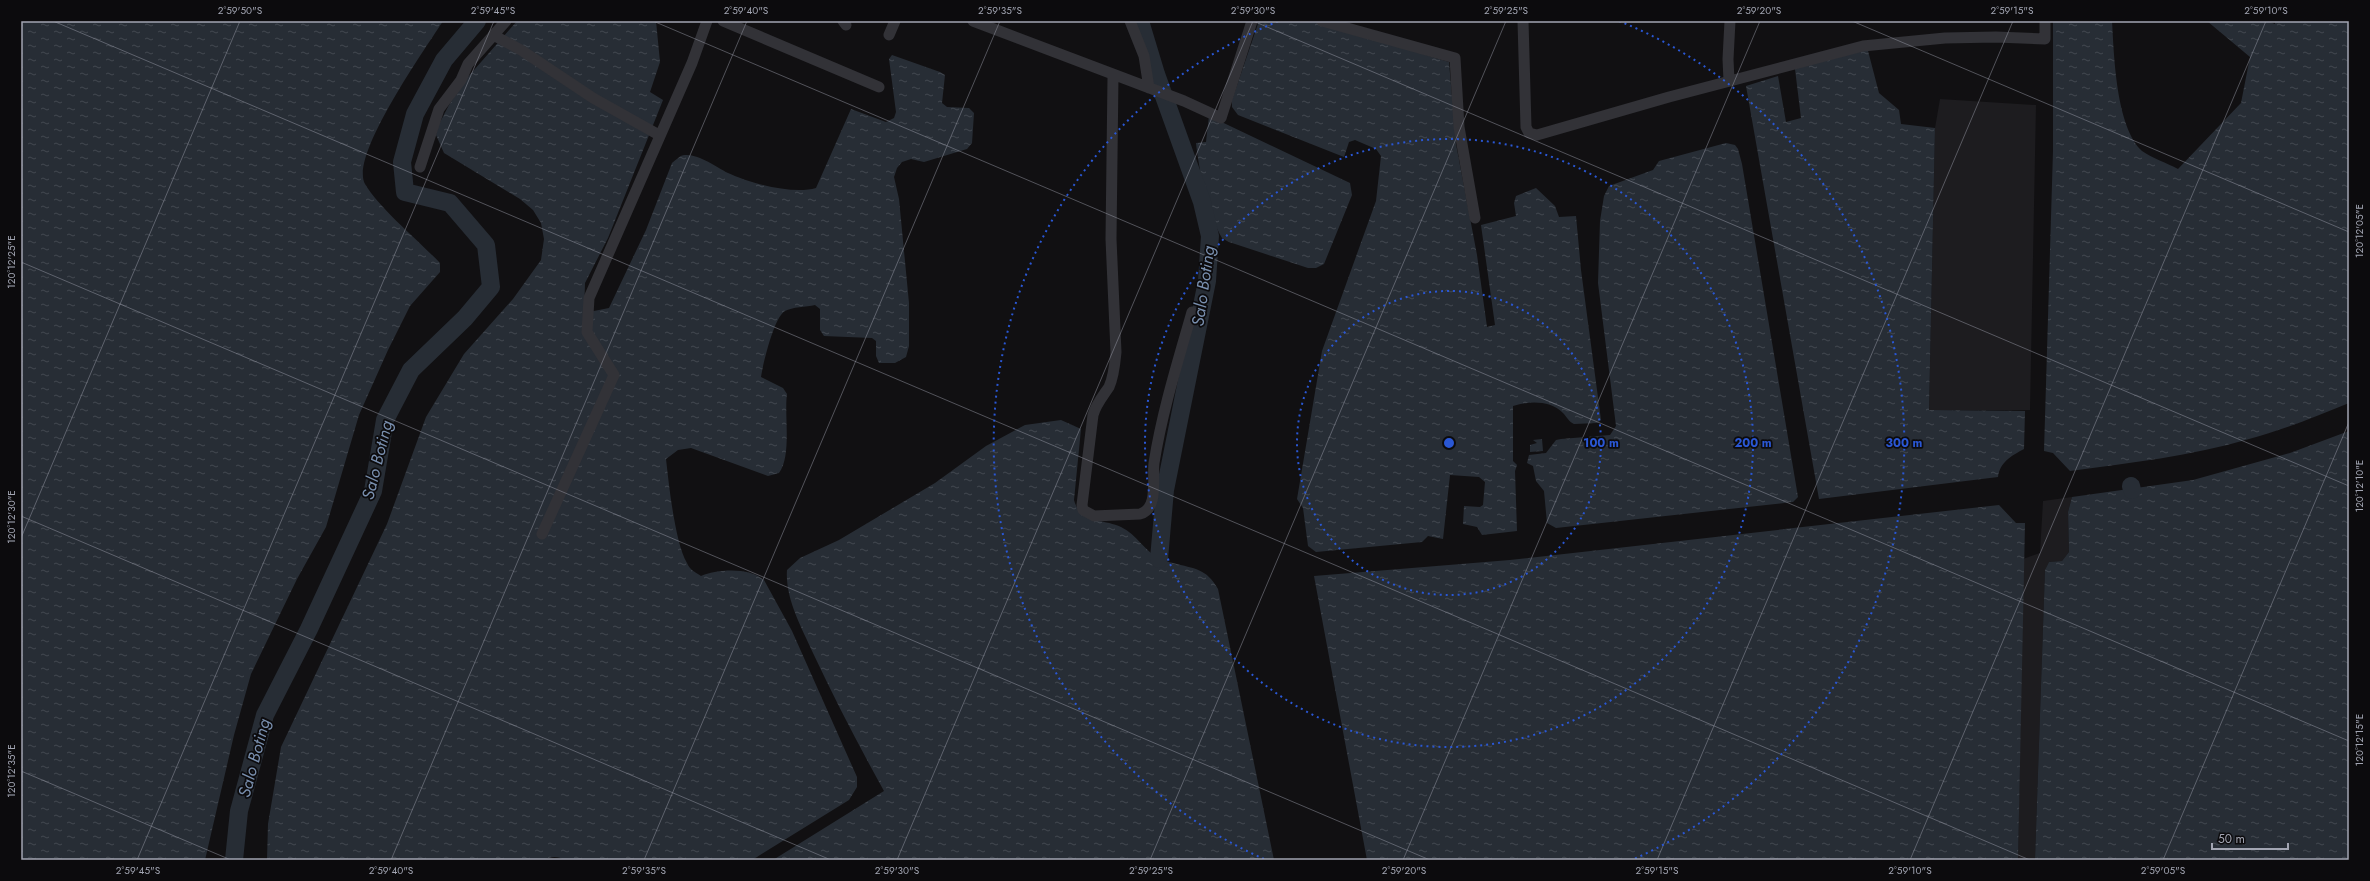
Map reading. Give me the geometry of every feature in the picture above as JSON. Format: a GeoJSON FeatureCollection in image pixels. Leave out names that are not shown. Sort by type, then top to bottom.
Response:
{"type":"FeatureCollection","features":[{"type":"Feature","properties":{"kind":"street"},"geometry":{"type":"LineString","coordinates":[[420,167],[440,109],[461,80],[468,64],[479,54],[506,21]]}},
{"type":"Feature","properties":{"kind":"street"},"geometry":{"type":"LineString","coordinates":[[542,534],[614,375],[587,332],[589,298],[659,135],[692,63],[707,21]]}},
{"type":"Feature","properties":{"kind":"street"},"geometry":{"type":"LineString","coordinates":[[723,21],[879,87]]}},
{"type":"Feature","properties":{"kind":"street"},"geometry":{"type":"LineString","coordinates":[[889,35],[895,21]]}},
{"type":"Feature","properties":{"kind":"street"},"geometry":{"type":"LineString","coordinates":[[973,21],[1112,76],[1184,101],[1221,118],[1252,21]]}},
{"type":"Feature","properties":{"kind":"street"},"geometry":{"type":"LineString","coordinates":[[1130,21],[1144,56],[1151,89]]}},
{"type":"Feature","properties":{"kind":"street"},"geometry":{"type":"LineString","coordinates":[[1322,21],[1455,58],[1460,127],[1475,218]]}},
{"type":"Feature","properties":{"kind":"street"},"geometry":{"type":"LineString","coordinates":[[1523,21],[1526,127],[1529,133],[1532,134],[1863,46],[1945,38],[1996,37],[2045,40],[2045,21]]}},
{"type":"Feature","properties":{"kind":"street"},"geometry":{"type":"LineString","coordinates":[[1729,81],[1728,59],[1730,21]]}},
{"type":"Feature","properties":{"kind":"street"},"geometry":{"type":"LineString","coordinates":[[493,35],[521,50],[593,98],[659,135]]}},
{"type":"Feature","properties":{"kind":"street"},"geometry":{"type":"LineString","coordinates":[[1112,76],[1110,232],[1116,352],[1111,382],[1095,407],[1093,415],[1082,505],[1087,513],[1094,516],[1140,514],[1145,513],[1152,504],[1153,473],[1158,440],[1192,312]]}},
{"type":"Feature","properties":{"kind":"shaded area"},"geometry":{"type":"Polygon","coordinates":[[[1940,99],[2036,105],[2030,410],[1929,410],[1935,128],[1940,99]]]}},
{"type":"Feature","properties":{"kind":"shaded area"},"geometry":{"type":"Polygon","coordinates":[[[2072,497],[2068,512],[2069,552],[2062,561],[2049,562],[2045,570],[2035,860],[2018,860],[2023,559],[2040,553],[2043,501],[2072,497]]]}},
{"type":"Feature","properties":{"kind":"water"},"geometry":{"type":"Polygon","coordinates":[[[21,21],[443,21],[407,77],[378,127],[368,151],[363,170],[365,184],[372,194],[380,204],[440,263],[440,272],[410,306],[388,350],[359,415],[326,527],[297,579],[251,674],[234,735],[205,860],[21,860],[21,21]]]}},
{"type":"Feature","properties":{"kind":"water"},"geometry":{"type":"Polygon","coordinates":[[[517,21],[656,21],[660,62],[650,92],[663,100],[608,238],[585,283],[584,313],[609,308],[646,230],[672,163],[681,156],[690,155],[696,157],[747,181],[771,187],[796,190],[816,188],[851,109],[886,122],[894,118],[896,112],[889,59],[892,55],[945,75],[942,103],[947,107],[969,108],[974,113],[972,143],[967,149],[924,162],[911,159],[902,162],[897,168],[894,177],[899,199],[909,303],[909,346],[906,357],[895,363],[879,363],[876,356],[876,341],[872,338],[824,336],[820,330],[820,309],[815,305],[785,311],[781,315],[773,331],[761,377],[783,388],[787,394],[787,435],[785,456],[779,473],[768,476],[691,448],[678,450],[666,459],[676,528],[679,542],[688,565],[693,571],[701,576],[733,570],[750,573],[764,580],[792,631],[857,777],[857,787],[849,800],[752,860],[564,860],[559,857],[554,857],[543,860],[267,860],[268,824],[281,747],[387,524],[426,417],[464,354],[513,299],[541,260],[544,239],[541,223],[533,210],[520,199],[444,153],[436,135],[438,126],[449,105],[467,78],[517,21]]]}},
{"type":"Feature","properties":{"kind":"water"},"geometry":{"type":"Polygon","coordinates":[[[1259,21],[1313,21],[1449,62],[1456,144],[1477,255],[1487,327],[1495,325],[1481,225],[1516,216],[1514,203],[1516,196],[1536,188],[1555,206],[1559,217],[1576,216],[1581,270],[1601,420],[1597,423],[1574,424],[1558,409],[1546,404],[1526,403],[1513,406],[1513,461],[1517,465],[1515,471],[1517,531],[1482,535],[1477,527],[1463,524],[1464,506],[1480,507],[1483,505],[1485,482],[1479,477],[1450,475],[1443,539],[1428,536],[1422,542],[1316,552],[1308,546],[1303,508],[1297,499],[1322,351],[1376,201],[1381,156],[1376,149],[1355,140],[1349,142],[1344,157],[1238,115],[1232,107],[1232,100],[1259,21]]]}},
{"type":"Feature","properties":{"kind":"water"},"geometry":{"type":"Polygon","coordinates":[[[2053,21],[2112,21],[2118,90],[2127,125],[2133,140],[2142,151],[2178,169],[2241,103],[2250,57],[2207,21],[2267,21],[2275,24],[2275,21],[2349,21],[2349,403],[2262,435],[2205,450],[2160,458],[2070,471],[2053,453],[2044,451],[2053,151],[2053,21]]]}},
{"type":"Feature","properties":{"kind":"water"},"geometry":{"type":"Polygon","coordinates":[[[1867,47],[1879,93],[1899,110],[1901,124],[1935,128],[1929,410],[2025,411],[2024,449],[2004,463],[1998,477],[1819,499],[1746,86],[1778,76],[1786,122],[1801,118],[1795,69],[1867,47]]]}},
{"type":"Feature","properties":{"kind":"water"},"geometry":{"type":"Polygon","coordinates":[[[1209,116],[1350,183],[1352,195],[1324,264],[1316,268],[1308,268],[1229,242],[1222,238],[1208,205],[1199,166],[1196,143],[1206,142],[1209,116]]]}},
{"type":"Feature","properties":{"kind":"water"},"geometry":{"type":"Polygon","coordinates":[[[1726,143],[1735,145],[1738,149],[1742,164],[1798,497],[1793,502],[1556,528],[1547,523],[1544,491],[1536,481],[1533,466],[1527,463],[1529,455],[1546,453],[1556,440],[1610,435],[1616,426],[1598,283],[1600,221],[1604,196],[1609,186],[1653,170],[1659,161],[1726,143]]]}},
{"type":"Feature","properties":{"kind":"water"},"geometry":{"type":"Polygon","coordinates":[[[1061,420],[1081,429],[1074,500],[1081,513],[1087,517],[1114,524],[1127,530],[1160,560],[1199,570],[1214,582],[1218,589],[1274,860],[773,860],[884,791],[821,671],[799,623],[791,602],[787,581],[787,570],[800,558],[839,540],[935,483],[986,446],[1025,425],[1061,420]]]}},
{"type":"Feature","properties":{"kind":"water"},"geometry":{"type":"Polygon","coordinates":[[[2349,431],[2349,860],[2035,860],[2045,570],[2049,562],[2062,561],[2069,552],[2068,512],[2072,497],[2193,480],[2290,453],[2349,431]]]}},
{"type":"Feature","properties":{"kind":"water"},"geometry":{"type":"Polygon","coordinates":[[[1542,439],[1543,451],[1530,452],[1530,445],[1537,443],[1533,440],[1542,439]]]}},
{"type":"Feature","properties":{"kind":"water"},"geometry":{"type":"Polygon","coordinates":[[[1999,505],[2016,523],[2025,523],[2018,860],[1367,860],[1314,576],[1510,560],[1999,505]]]}},
{"type":"Feature","properties":{"kind":"waterway","name":"Salo Boting"},"geometry":{"type":"LineString","coordinates":[[234,860],[239,811],[265,715],[309,629],[373,491],[385,420],[411,370],[465,318],[491,287],[486,245],[450,203],[405,192],[402,162],[415,114],[444,60],[477,21]]}},
{"type":"Feature","properties":{"kind":"waterway","name":"Salo Boting"},"geometry":{"type":"LineString","coordinates":[[1140,21],[1156,74],[1202,202],[1210,236],[1207,281],[1165,490],[1159,559]]}},
{"type":"Feature","properties":{"kind":"waterway"},"geometry":{"type":"LineString","coordinates":[[2131,486],[2132,490]]}}]}
